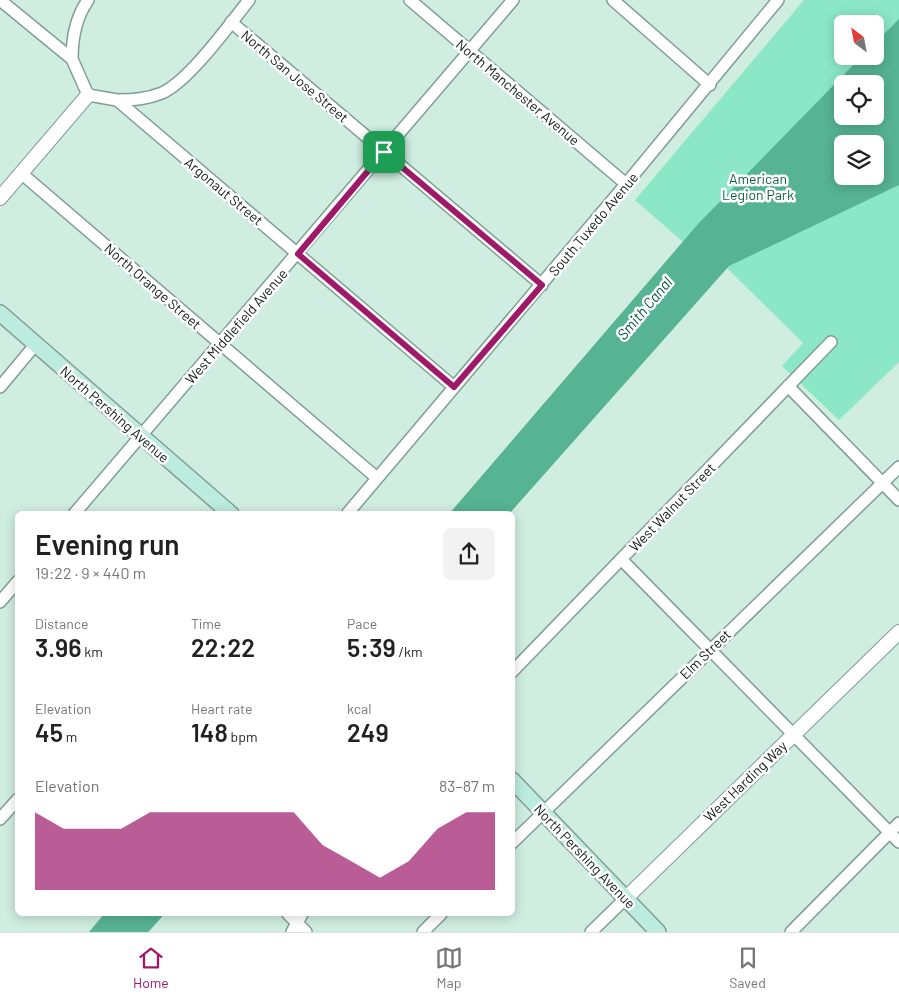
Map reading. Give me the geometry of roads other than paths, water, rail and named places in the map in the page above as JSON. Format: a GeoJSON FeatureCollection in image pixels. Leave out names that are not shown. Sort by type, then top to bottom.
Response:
{"type":"FeatureCollection","features":[{"type":"Feature","properties":{"kind":"main road","name":"North Pershing Avenue"},"geometry":{"type":"LineString","coordinates":[[0,313],[228,511]]}},
{"type":"Feature","properties":{"kind":"main road","name":"North Pershing Avenue"},"geometry":{"type":"LineString","coordinates":[[515,783],[658,932]]}},
{"type":"Feature","properties":{"kind":"street"},"geometry":{"type":"LineString","coordinates":[[0,0],[72,59]]}},
{"type":"Feature","properties":{"kind":"street"},"geometry":{"type":"LineString","coordinates":[[88,0],[78,21],[72,41],[72,59],[88,95]]}},
{"type":"Feature","properties":{"kind":"street"},"geometry":{"type":"LineString","coordinates":[[88,95],[117,100],[142,100],[164,92],[186,75],[250,0]]}},
{"type":"Feature","properties":{"kind":"street","name":"North Manchester Avenue"},"geometry":{"type":"LineString","coordinates":[[410,0],[626,184]]}},
{"type":"Feature","properties":{"kind":"street","name":"West Middlefield Avenue"},"geometry":{"type":"LineString","coordinates":[[77,511],[513,0]]}},
{"type":"Feature","properties":{"kind":"street"},"geometry":{"type":"LineString","coordinates":[[613,0],[710,84]]}},
{"type":"Feature","properties":{"kind":"street","name":"South Tuxedo Avenue"},"geometry":{"type":"LineString","coordinates":[[350,511],[542,285],[778,0]]}},
{"type":"Feature","properties":{"kind":"street","name":"North San Jose Street"},"geometry":{"type":"LineString","coordinates":[[231,22],[542,285]]}},
{"type":"Feature","properties":{"kind":"street"},"geometry":{"type":"LineString","coordinates":[[0,198],[88,95]]}},
{"type":"Feature","properties":{"kind":"street","name":"Argonaut Street"},"geometry":{"type":"LineString","coordinates":[[117,100],[454,387]]}},
{"type":"Feature","properties":{"kind":"street","name":"North Orange Street"},"geometry":{"type":"LineString","coordinates":[[21,173],[377,478]]}},
{"type":"Feature","properties":{"kind":"street","name":"West Walnut Street"},"geometry":{"type":"LineString","coordinates":[[515,669],[831,342]]}},
{"type":"Feature","properties":{"kind":"street"},"geometry":{"type":"LineString","coordinates":[[0,386],[35,345]]}},
{"type":"Feature","properties":{"kind":"street"},"geometry":{"type":"LineString","coordinates":[[788,386],[899,500]]}},
{"type":"Feature","properties":{"kind":"street","name":"Elm Street"},"geometry":{"type":"LineString","coordinates":[[515,840],[899,467]]}},
{"type":"Feature","properties":{"kind":"street"},"geometry":{"type":"LineString","coordinates":[[622,559],[899,842]]}},
{"type":"Feature","properties":{"kind":"street"},"geometry":{"type":"LineString","coordinates":[[0,602],[15,584]]}},
{"type":"Feature","properties":{"kind":"street","name":"West Harding Way"},"geometry":{"type":"LineString","coordinates":[[591,932],[899,632]]}},
{"type":"Feature","properties":{"kind":"street"},"geometry":{"type":"LineString","coordinates":[[0,819],[15,802]]}},
{"type":"Feature","properties":{"kind":"street"},"geometry":{"type":"LineString","coordinates":[[791,932],[899,823]]}},
{"type":"Feature","properties":{"kind":"street"},"geometry":{"type":"LineString","coordinates":[[423,932],[439,916]]}},
{"type":"Feature","properties":{"kind":"street"},"geometry":{"type":"LineString","coordinates":[[297,923],[306,932]]}},
{"type":"Feature","properties":{"kind":"water"},"geometry":{"type":"Polygon","coordinates":[[[899,19],[899,185],[729,266],[512,511],[452,511],[698,224],[834,85],[834,125],[884,125],[884,75],[843,75],[853,65],[884,65],[884,34],[899,19]]]}},
{"type":"Feature","properties":{"kind":"water"},"geometry":{"type":"Polygon","coordinates":[[[102,916],[152,916],[138,932],[89,932],[102,916]]]}},
{"type":"Feature","properties":{"kind":"waterway","name":"Smith Canal"},"geometry":{"type":"LineString","coordinates":[[141,932],[155,916]]}},
{"type":"Feature","properties":{"kind":"park label","name":"American Legion Park"},"geometry":{"type":"Point","coordinates":[758,186]}}]}
